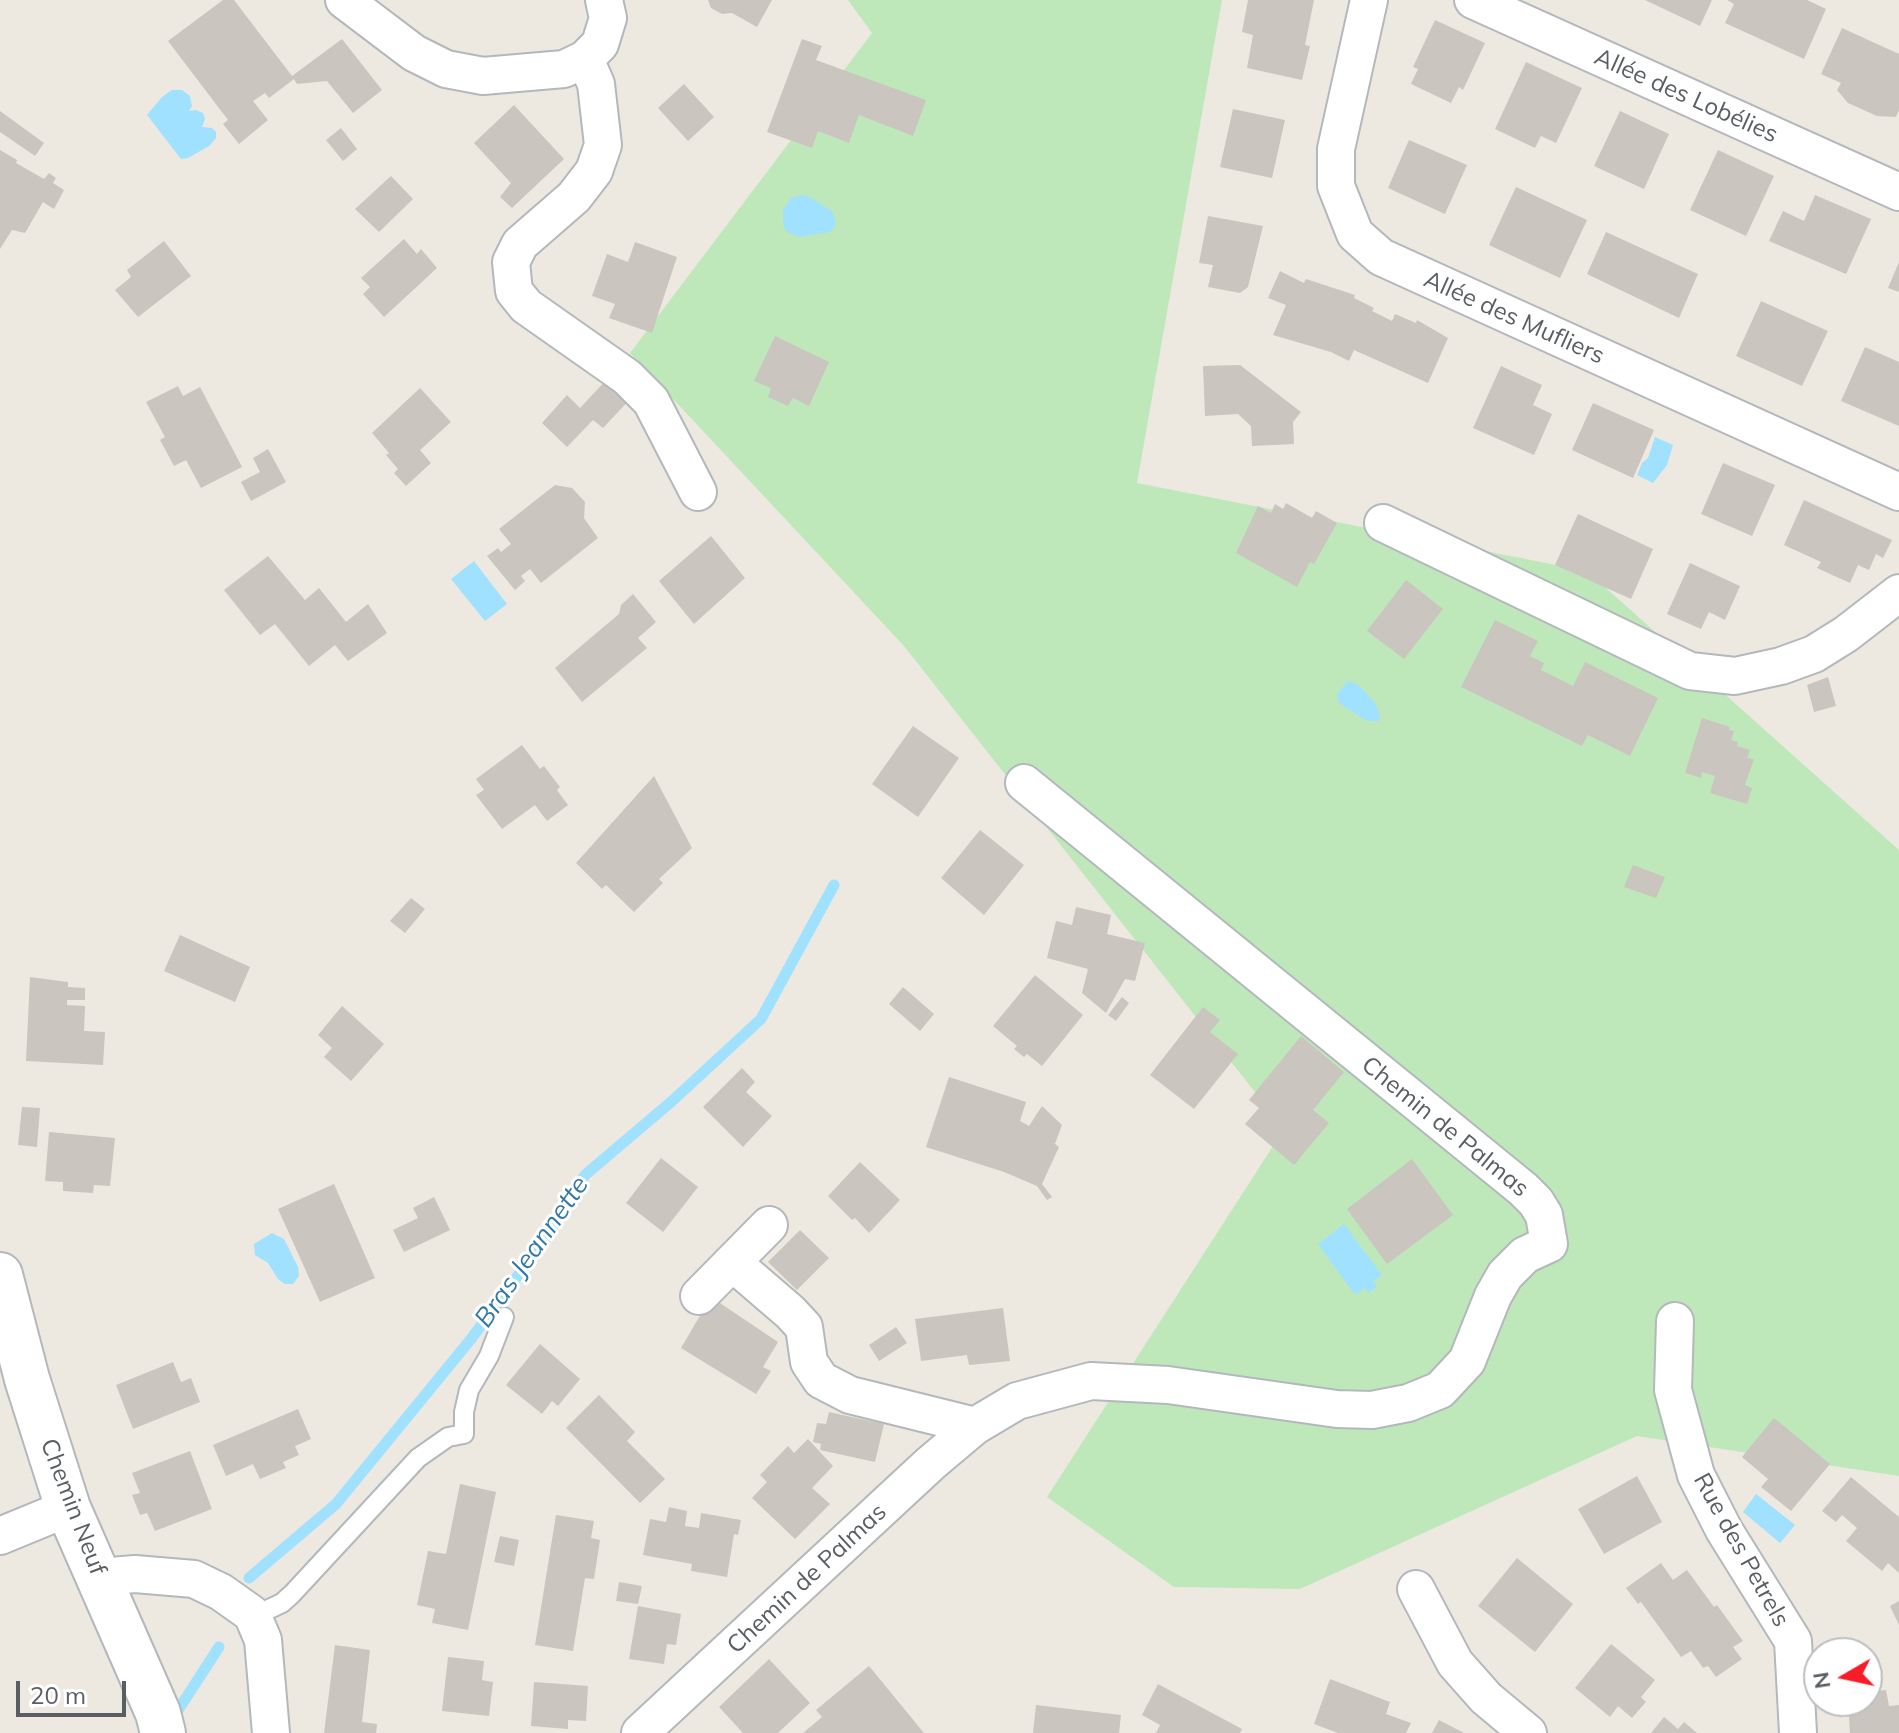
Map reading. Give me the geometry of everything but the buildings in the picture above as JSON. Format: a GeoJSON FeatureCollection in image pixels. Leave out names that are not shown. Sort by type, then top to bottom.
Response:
{"type":"FeatureCollection","features":[{"type":"Feature","properties":{"kind":"street"},"geometry":{"type":"LineString","coordinates":[[344,0],[414,53],[446,69],[483,76],[564,69],[585,59],[600,44],[608,18],[604,0]]}},
{"type":"Feature","properties":{"kind":"street","name":"Allée des Mufliers"},"geometry":{"type":"LineString","coordinates":[[1369,0],[1336,149],[1336,186],[1355,234],[1381,257],[1899,492]]}},
{"type":"Feature","properties":{"kind":"street","name":"Allée des Lobélies"},"geometry":{"type":"LineString","coordinates":[[1473,0],[1899,192]]}},
{"type":"Feature","properties":{"kind":"street"},"geometry":{"type":"LineString","coordinates":[[585,59],[596,84],[603,145],[594,171],[574,197],[520,244],[511,262],[514,291],[526,306],[627,377],[651,401],[698,492]]}},
{"type":"Feature","properties":{"kind":"street"},"geometry":{"type":"LineString","coordinates":[[1383,523],[1690,671],[1735,676],[1781,666],[1814,654],[1846,634],[1899,593]]}},
{"type":"Feature","properties":{"kind":"street","name":"Chemin de Palmas"},"geometry":{"type":"LineString","coordinates":[[640,1733],[931,1463],[975,1426],[1017,1401],[1091,1381],[1168,1385],[1337,1409],[1372,1410],[1408,1403],[1440,1390],[1467,1361],[1493,1296],[1505,1275],[1525,1255],[1549,1244],[1544,1215],[1523,1189],[1024,783]]}},
{"type":"Feature","properties":{"kind":"street"},"geometry":{"type":"LineString","coordinates":[[699,1296],[769,1225]]}},
{"type":"Feature","properties":{"kind":"street"},"geometry":{"type":"LineString","coordinates":[[733,1263],[804,1327],[809,1362],[821,1380],[850,1395],[975,1426]]}},
{"type":"Feature","properties":{"kind":"street","name":"Chemin Neuf"},"geometry":{"type":"LineString","coordinates":[[0,1275],[27,1379],[68,1508],[161,1723]]}},
{"type":"Feature","properties":{"kind":"street","name":"Rue des Petrels"},"geometry":{"type":"LineString","coordinates":[[1675,1321],[1673,1390],[1696,1475],[1724,1530],[1793,1641],[1798,1733]]}},
{"type":"Feature","properties":{"kind":"street"},"geometry":{"type":"LineString","coordinates":[[0,1536],[68,1508]]}},
{"type":"Feature","properties":{"kind":"street"},"geometry":{"type":"LineString","coordinates":[[99,1577],[135,1574],[194,1579],[221,1592],[252,1614],[263,1640],[271,1733]]}},
{"type":"Feature","properties":{"kind":"street"},"geometry":{"type":"LineString","coordinates":[[1416,1589],[1455,1663],[1486,1698],[1528,1733]]}},
{"type":"Feature","properties":{"kind":"lane"},"geometry":{"type":"LineString","coordinates":[[252,1614],[274,1607],[292,1594],[418,1458],[448,1437],[464,1434],[464,1412],[469,1390],[498,1338],[504,1317]]}},
{"type":"Feature","properties":{"kind":"green space"},"geometry":{"type":"Polygon","coordinates":[[[848,0],[1222,0],[1137,483],[1587,571],[1899,850],[1899,1476],[1637,1436],[1300,1589],[1174,1587],[1047,1497],[1284,1129],[904,646],[630,353],[872,33],[848,0]]]}},
{"type":"Feature","properties":{"kind":"water"},"geometry":{"type":"Polygon","coordinates":[[[172,90],[182,90],[190,96],[192,106],[189,111],[203,113],[205,119],[202,127],[212,128],[216,132],[216,138],[209,146],[188,158],[181,159],[147,115],[172,90]]]}},
{"type":"Feature","properties":{"kind":"water"},"geometry":{"type":"Polygon","coordinates":[[[802,195],[833,212],[836,224],[830,232],[800,237],[787,232],[783,225],[783,210],[791,198],[802,195]]]}},
{"type":"Feature","properties":{"kind":"water"},"geometry":{"type":"Polygon","coordinates":[[[1655,437],[1673,445],[1667,465],[1653,483],[1637,475],[1648,458],[1655,437]]]}},
{"type":"Feature","properties":{"kind":"water"},"geometry":{"type":"Polygon","coordinates":[[[474,561],[507,604],[485,621],[451,579],[474,561]]]}},
{"type":"Feature","properties":{"kind":"water"},"geometry":{"type":"Polygon","coordinates":[[[1348,681],[1359,685],[1375,703],[1379,721],[1367,721],[1339,703],[1337,694],[1348,681]]]}},
{"type":"Feature","properties":{"kind":"water"},"geometry":{"type":"Polygon","coordinates":[[[1344,1224],[1382,1275],[1373,1282],[1377,1287],[1368,1293],[1365,1288],[1355,1295],[1318,1244],[1344,1224]]]}},
{"type":"Feature","properties":{"kind":"water"},"geometry":{"type":"Polygon","coordinates":[[[272,1233],[284,1239],[298,1267],[299,1276],[293,1284],[285,1284],[278,1279],[268,1263],[255,1255],[254,1244],[272,1233]]]}},
{"type":"Feature","properties":{"kind":"water"},"geometry":{"type":"Polygon","coordinates":[[[1756,1494],[1795,1525],[1780,1543],[1743,1512],[1756,1494]]]}},
{"type":"Feature","properties":{"kind":"waterway","name":"Bras Jeannette"},"geometry":{"type":"LineString","coordinates":[[249,1578],[336,1504],[471,1339],[545,1239],[585,1175],[671,1102],[761,1019],[834,885]]}},
{"type":"Feature","properties":{"kind":"waterway","name":"Bras Jeannette"},"geometry":{"type":"LineString","coordinates":[[171,1721],[219,1647]]}}]}
